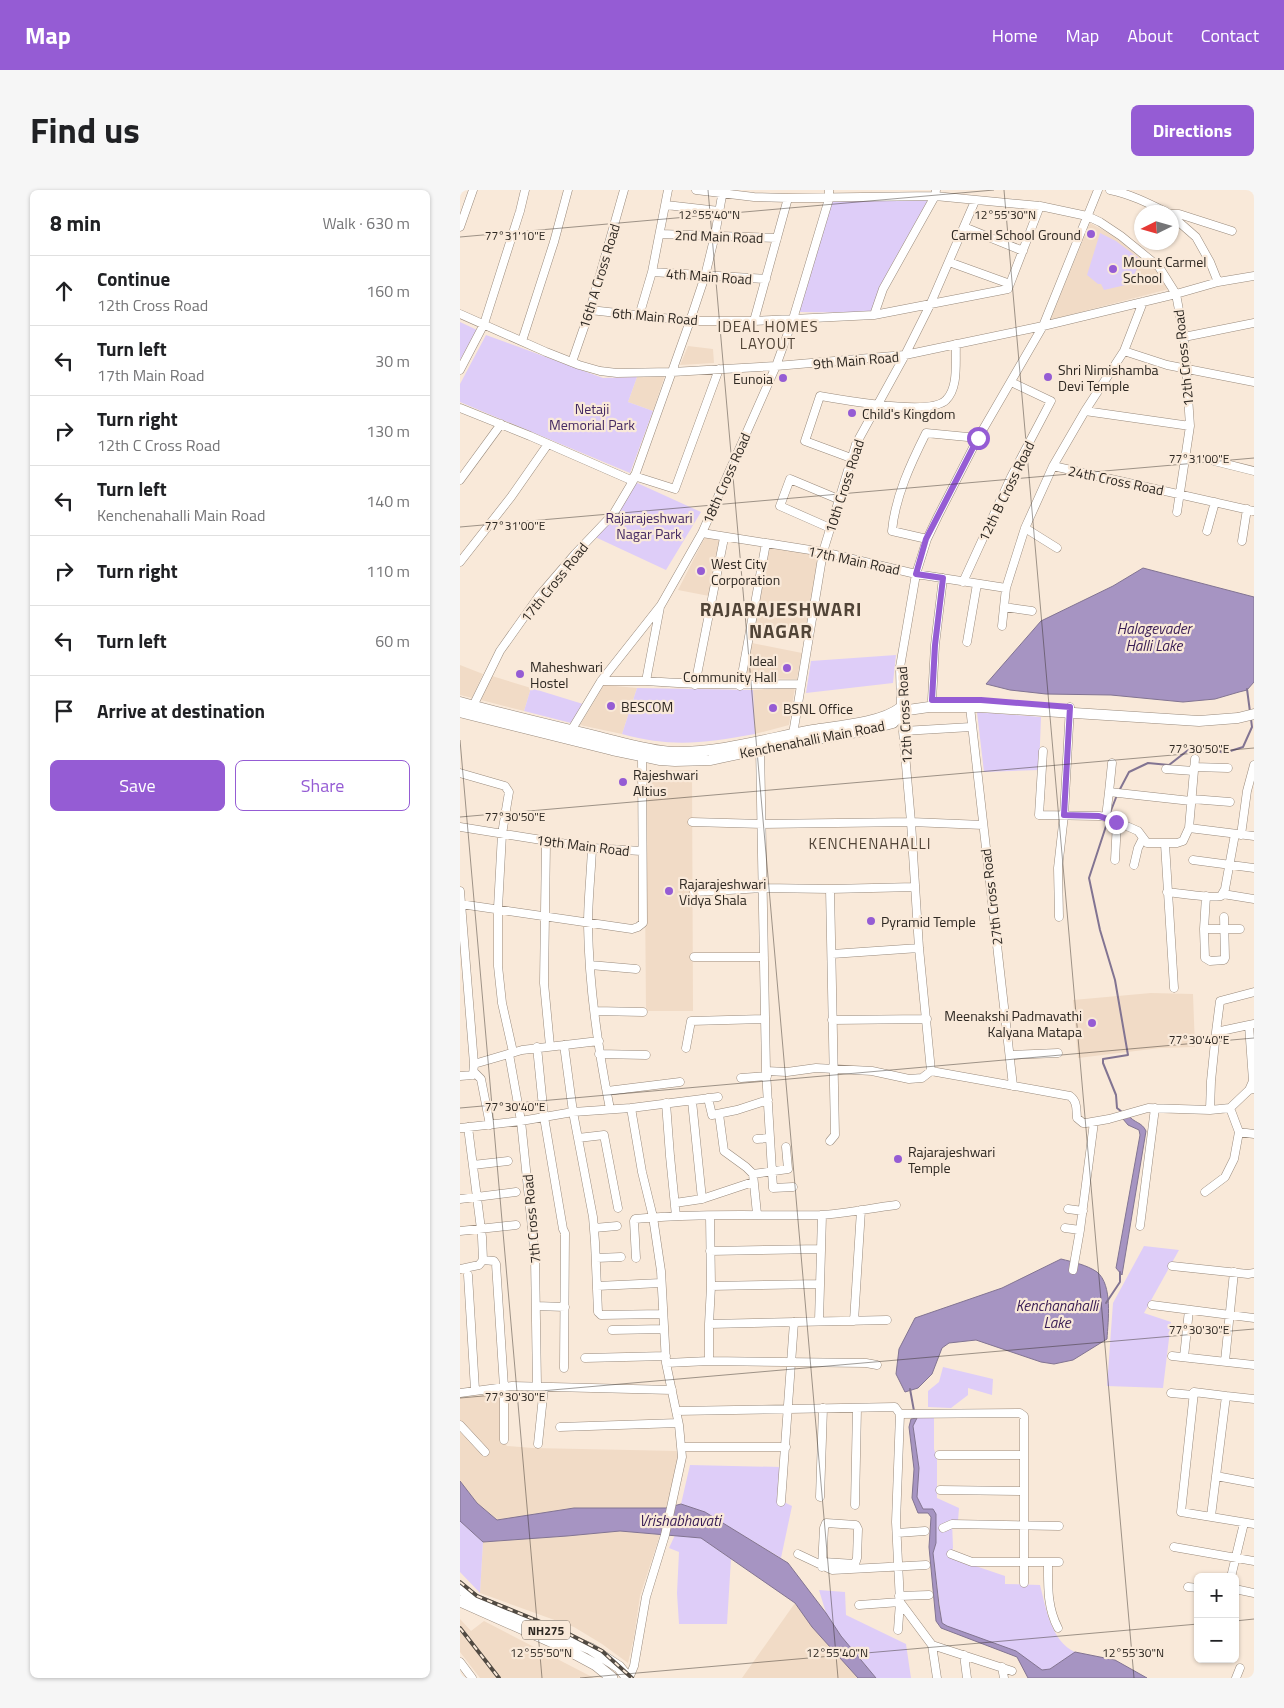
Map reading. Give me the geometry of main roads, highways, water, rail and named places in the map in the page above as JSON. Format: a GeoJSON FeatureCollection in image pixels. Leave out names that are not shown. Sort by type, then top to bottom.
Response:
{"type":"FeatureCollection","features":[{"type":"Feature","properties":{"kind":"highway","name":"NH275"},"geometry":{"type":"LineString","coordinates":[[461,1594],[596,1665],[612,1678]]}},
{"type":"Feature","properties":{"kind":"highway","name":"NH275"},"geometry":{"type":"LineString","coordinates":[[461,1594],[590,1649],[619,1667],[629,1678]]}},
{"type":"Feature","properties":{"kind":"main road","name":"Kenchenahalli Main Road"},"geometry":{"type":"LineString","coordinates":[[460,712],[568,735],[675,752],[709,751],[863,732],[893,723],[901,711],[911,702],[932,700],[981,700],[1199,721],[1250,712]]}},
{"type":"Feature","properties":{"kind":"main road","name":"Kenchenahalli Main Road"},"geometry":{"type":"LineString","coordinates":[[460,702],[642,756],[675,761],[710,760],[793,734],[860,722],[913,709],[970,707],[1070,710]]}},
{"type":"Feature","properties":{"kind":"water","name":"Halagevader Halli Lake"},"geometry":{"type":"Polygon","coordinates":[[[1143,568],[1254,597],[1254,682],[1247,690],[1215,699],[1183,702],[1111,695],[1046,694],[1010,690],[986,684],[1041,621],[1113,586],[1143,568]]]}},
{"type":"Feature","properties":{"kind":"water"},"geometry":{"type":"Polygon","coordinates":[[[1128,1115],[1146,1131],[1122,1275],[1116,1268],[1140,1135],[1139,1130],[1128,1125],[1123,1119],[1128,1115]]]}},
{"type":"Feature","properties":{"kind":"water","name":"Kenchanahalli Lake"},"geometry":{"type":"Polygon","coordinates":[[[1061,1259],[1089,1267],[1102,1278],[1108,1304],[1107,1339],[1073,1360],[1054,1364],[1041,1362],[976,1340],[949,1343],[942,1348],[932,1374],[918,1388],[905,1392],[896,1374],[899,1349],[915,1318],[1002,1288],[1061,1259]]]}},
{"type":"Feature","properties":{"kind":"water"},"geometry":{"type":"Polygon","coordinates":[[[917,1418],[913,1426],[919,1468],[917,1497],[923,1509],[933,1509],[936,1514],[936,1543],[933,1553],[942,1623],[1016,1651],[1042,1670],[1050,1669],[1075,1652],[1115,1660],[1147,1678],[1028,1678],[1017,1657],[941,1628],[936,1621],[929,1547],[931,1517],[928,1513],[918,1513],[912,1498],[914,1469],[909,1427],[911,1419],[917,1418]]]}},
{"type":"Feature","properties":{"kind":"water","name":"Vrishabhavati"},"geometry":{"type":"Polygon","coordinates":[[[460,1481],[477,1503],[497,1520],[574,1508],[666,1508],[681,1504],[705,1512],[788,1563],[841,1636],[876,1678],[858,1678],[812,1627],[795,1603],[701,1538],[620,1531],[483,1542],[460,1521],[460,1481]]]}},
{"type":"Feature","properties":{"kind":"waterway"},"geometry":{"type":"LineString","coordinates":[[1247,689],[1250,712]]}},
{"type":"Feature","properties":{"kind":"waterway"},"geometry":{"type":"LineString","coordinates":[[1119,791],[1129,772],[1148,763],[1169,765],[1192,747],[1205,746],[1224,753],[1243,747],[1252,727],[1251,719]]}},
{"type":"Feature","properties":{"kind":"waterway"},"geometry":{"type":"LineString","coordinates":[[1110,813],[1117,795]]}},
{"type":"Feature","properties":{"kind":"waterway"},"geometry":{"type":"LineString","coordinates":[[1108,820],[1089,878],[1100,930],[1115,980],[1128,1055],[1103,1059],[1116,1095],[1117,1108],[1122,1112]]}},
{"type":"Feature","properties":{"kind":"waterway"},"geometry":{"type":"LineString","coordinates":[[1106,1303],[1120,1282],[1120,1272]]}},
{"type":"Feature","properties":{"kind":"waterway"},"geometry":{"type":"LineString","coordinates":[[910,1389],[914,1411]]}},
{"type":"Feature","properties":{"kind":"railway"},"geometry":{"type":"LineString","coordinates":[[460,1582],[477,1596],[565,1632],[602,1651],[632,1678]]}},
{"type":"Feature","properties":{"kind":"railway"},"geometry":{"type":"LineString","coordinates":[[460,1628],[499,1678]]}},
{"type":"Feature","properties":{"kind":"place","name":"Carmel School Ground"},"geometry":{"type":"Point","coordinates":[1091,234]}},
{"type":"Feature","properties":{"kind":"place","name":"Mount Carmel School"},"geometry":{"type":"Point","coordinates":[1113,269]}},
{"type":"Feature","properties":{"kind":"place","name":"Shri Nimishamba Devi Temple"},"geometry":{"type":"Point","coordinates":[1048,377]}},
{"type":"Feature","properties":{"kind":"place","name":"Eunoia"},"geometry":{"type":"Point","coordinates":[783,378]}},
{"type":"Feature","properties":{"kind":"place","name":"Child's Kingdom"},"geometry":{"type":"Point","coordinates":[852,413]}},
{"type":"Feature","properties":{"kind":"place","name":"West City Corporation"},"geometry":{"type":"Point","coordinates":[701,571]}},
{"type":"Feature","properties":{"kind":"place","name":"Ideal Community Hall"},"geometry":{"type":"Point","coordinates":[787,668]}},
{"type":"Feature","properties":{"kind":"place","name":"Maheshwari Hostel"},"geometry":{"type":"Point","coordinates":[520,674]}},
{"type":"Feature","properties":{"kind":"place","name":"BESCOM"},"geometry":{"type":"Point","coordinates":[611,706]}},
{"type":"Feature","properties":{"kind":"place","name":"BSNL Office"},"geometry":{"type":"Point","coordinates":[773,708]}},
{"type":"Feature","properties":{"kind":"place","name":"Rajeshwari Altius"},"geometry":{"type":"Point","coordinates":[623,782]}},
{"type":"Feature","properties":{"kind":"place","name":"Rajarajeshwari Vidya Shala"},"geometry":{"type":"Point","coordinates":[669,891]}},
{"type":"Feature","properties":{"kind":"place","name":"Pyramid Temple"},"geometry":{"type":"Point","coordinates":[871,921]}},
{"type":"Feature","properties":{"kind":"place","name":"Meenakshi Padmavathi Kalyana Matapa"},"geometry":{"type":"Point","coordinates":[1092,1023]}},
{"type":"Feature","properties":{"kind":"place","name":"Rajarajeshwari Temple"},"geometry":{"type":"Point","coordinates":[898,1159]}},
{"type":"Feature","properties":{"kind":"district","name":"IDEAL HOMES LAYOUT"},"geometry":{"type":"Point","coordinates":[768,334]}},
{"type":"Feature","properties":{"kind":"district","name":"RAJARAJESHWARI NAGAR"},"geometry":{"type":"Point","coordinates":[781,619]}},
{"type":"Feature","properties":{"kind":"district","name":"KENCHENAHALLI"},"geometry":{"type":"Point","coordinates":[870,843]}},
{"type":"Feature","properties":{"kind":"park label","name":"Netaji Memorial Park"},"geometry":{"type":"Point","coordinates":[592,416]}},
{"type":"Feature","properties":{"kind":"park label","name":"Rajarajeshwari Nagar Park"},"geometry":{"type":"Point","coordinates":[649,526]}}]}
